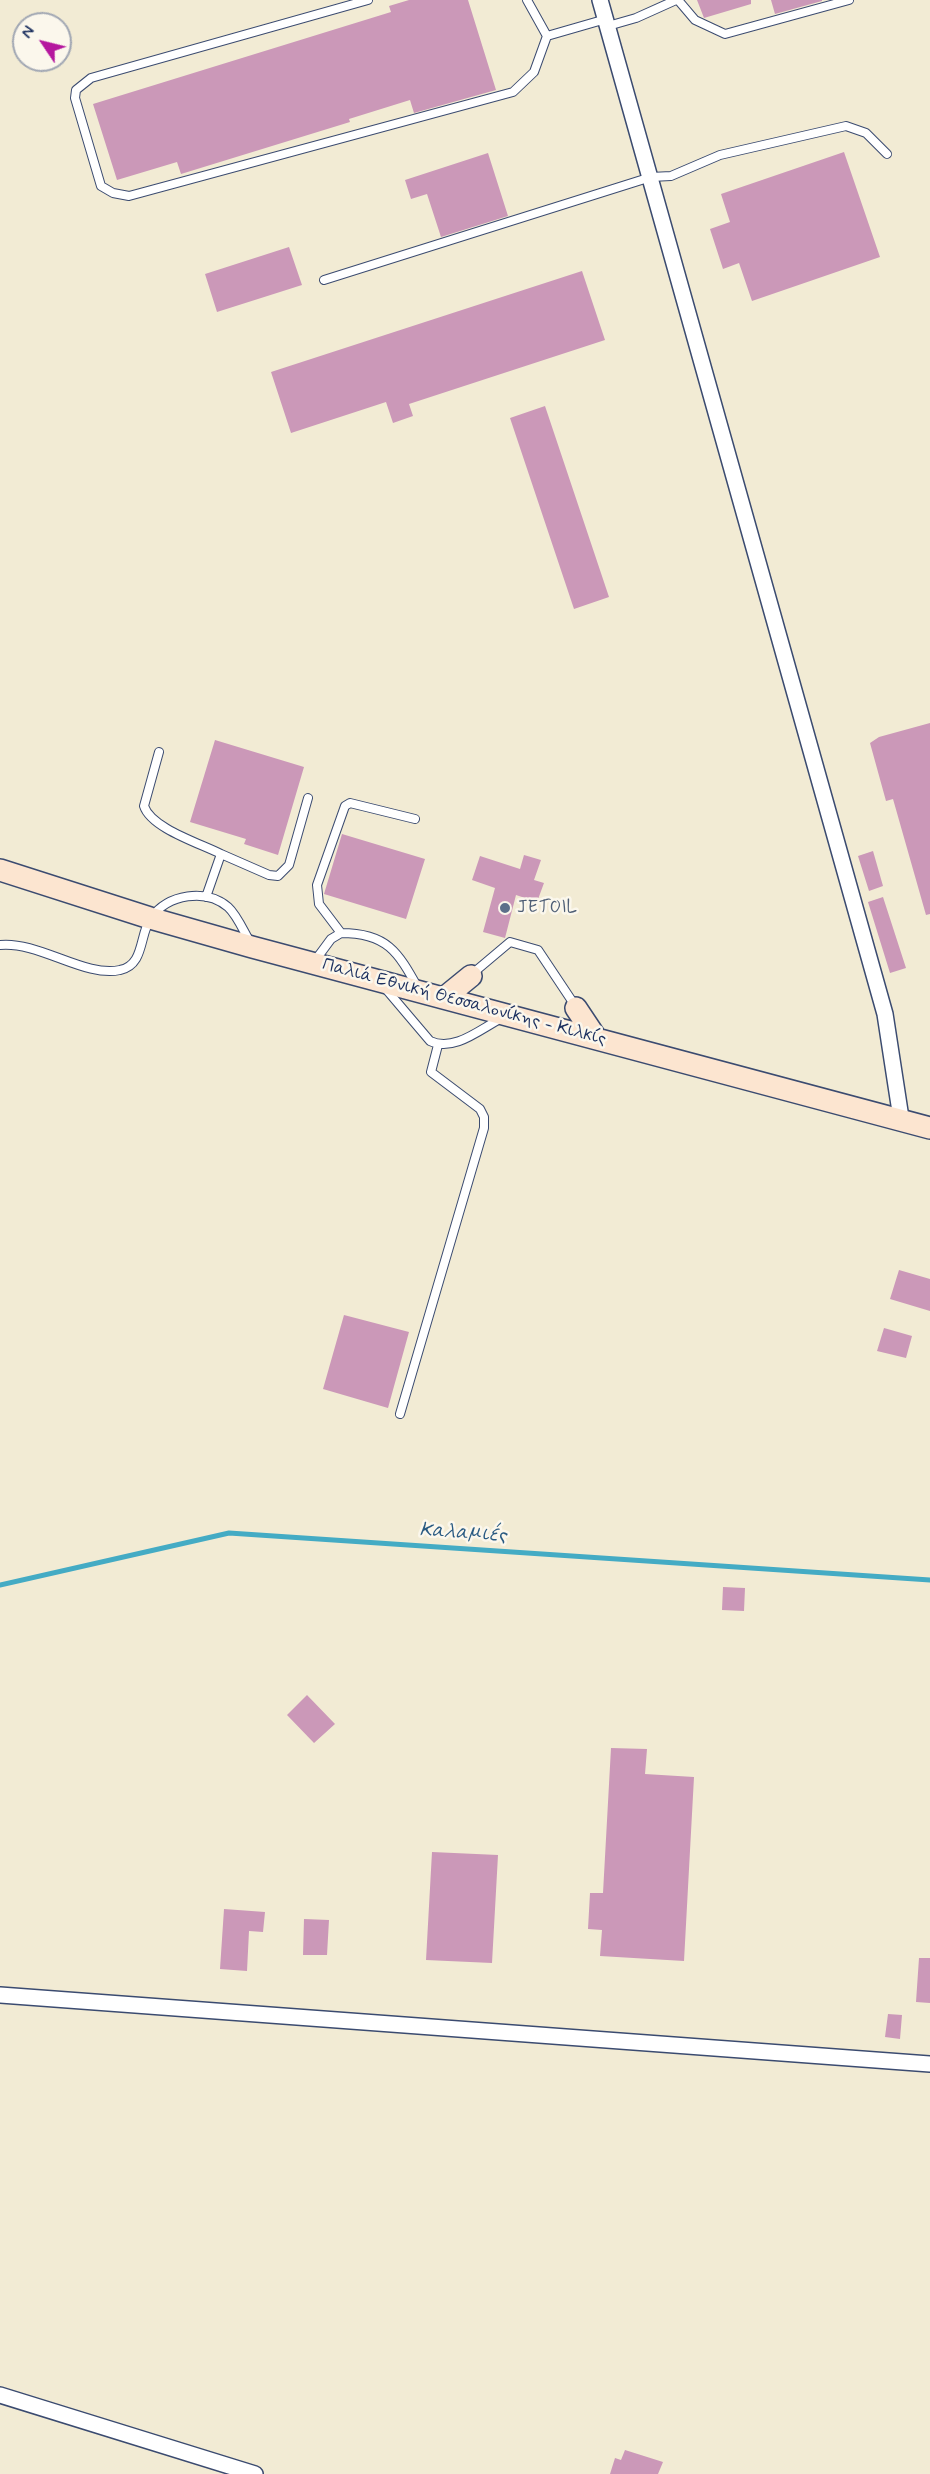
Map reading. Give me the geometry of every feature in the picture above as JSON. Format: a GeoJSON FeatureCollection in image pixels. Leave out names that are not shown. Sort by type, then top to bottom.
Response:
{"type":"FeatureCollection","features":[{"type":"Feature","properties":{"kind":"main road","name":"Παλιά Εθνική Θεσσαλονίκης - Κιλκίς"},"geometry":{"type":"LineString","coordinates":[[0,870],[150,918],[252,947],[901,1118],[930,1128]]}},
{"type":"Feature","properties":{"kind":"main road"},"geometry":{"type":"LineString","coordinates":[[444,998],[471,976]]}},
{"type":"Feature","properties":{"kind":"main road"},"geometry":{"type":"LineString","coordinates":[[576,1008],[596,1038]]}},
{"type":"Feature","properties":{"kind":"street"},"geometry":{"type":"LineString","coordinates":[[600,0],[885,1014],[901,1118]]}},
{"type":"Feature","properties":{"kind":"street"},"geometry":{"type":"LineString","coordinates":[[0,1995],[930,2064]]}},
{"type":"Feature","properties":{"kind":"street"},"geometry":{"type":"LineString","coordinates":[[0,2395],[255,2474]]}},
{"type":"Feature","properties":{"kind":"lane"},"geometry":{"type":"LineString","coordinates":[[368,0],[91,78],[76,90],[75,98],[101,186],[113,193],[129,196],[513,92],[534,72],[547,36],[527,0]]}},
{"type":"Feature","properties":{"kind":"lane"},"geometry":{"type":"LineString","coordinates":[[547,36],[636,18],[677,0],[695,20],[725,34],[849,0]]}},
{"type":"Feature","properties":{"kind":"lane"},"geometry":{"type":"LineString","coordinates":[[324,280],[651,177],[671,176],[720,155],[846,126],[866,133],[887,154]]}},
{"type":"Feature","properties":{"kind":"lane"},"geometry":{"type":"LineString","coordinates":[[159,752],[144,806],[146,812],[158,824],[269,875],[278,876],[289,865],[308,798]]}},
{"type":"Feature","properties":{"kind":"lane"},"geometry":{"type":"LineString","coordinates":[[341,933],[319,904],[317,885],[345,806],[350,803],[415,819]]}},
{"type":"Feature","properties":{"kind":"lane"},"geometry":{"type":"LineString","coordinates":[[206,897],[220,854]]}},
{"type":"Feature","properties":{"kind":"lane"},"geometry":{"type":"LineString","coordinates":[[0,945],[22,945],[102,970],[119,971],[130,966],[138,954],[150,918],[181,898],[193,895],[206,897],[230,909],[252,947]]}},
{"type":"Feature","properties":{"kind":"lane"},"geometry":{"type":"LineString","coordinates":[[313,963],[331,939],[341,933],[383,940],[401,957],[421,992]]}},
{"type":"Feature","properties":{"kind":"lane"},"geometry":{"type":"LineString","coordinates":[[471,976],[510,942],[538,950],[576,1008]]}},
{"type":"Feature","properties":{"kind":"lane"},"geometry":{"type":"LineString","coordinates":[[380,982],[430,1041],[438,1045],[447,1046],[508,1014]]}},
{"type":"Feature","properties":{"kind":"lane"},"geometry":{"type":"LineString","coordinates":[[400,1414],[484,1128],[484,1117],[480,1109],[431,1072],[438,1045]]}},
{"type":"Feature","properties":{"kind":"building"},"geometry":{"type":"Polygon","coordinates":[[[409,0],[468,0],[496,90],[414,113],[410,100],[349,119],[350,122],[181,174],[177,162],[117,180],[93,104],[391,12],[389,6],[409,0]]]}},
{"type":"Feature","properties":{"kind":"building"},"geometry":{"type":"Polygon","coordinates":[[[697,0],[751,0],[751,4],[704,18],[697,0]]]}},
{"type":"Feature","properties":{"kind":"building"},"geometry":{"type":"Polygon","coordinates":[[[771,0],[822,0],[822,1],[775,14],[771,0]]]}},
{"type":"Feature","properties":{"kind":"building"},"geometry":{"type":"Polygon","coordinates":[[[844,152],[880,257],[752,301],[739,263],[723,269],[710,229],[730,222],[721,194],[844,152]]]}},
{"type":"Feature","properties":{"kind":"building"},"geometry":{"type":"Polygon","coordinates":[[[488,153],[508,216],[441,237],[427,194],[411,199],[405,180],[488,153]]]}},
{"type":"Feature","properties":{"kind":"building"},"geometry":{"type":"Polygon","coordinates":[[[289,247],[302,285],[217,312],[205,274],[289,247]]]}},
{"type":"Feature","properties":{"kind":"building"},"geometry":{"type":"Polygon","coordinates":[[[582,271],[605,340],[409,404],[413,416],[393,423],[386,402],[291,433],[271,372],[582,271]]]}},
{"type":"Feature","properties":{"kind":"building"},"geometry":{"type":"Polygon","coordinates":[[[545,406],[609,597],[574,609],[510,418],[545,406]]]}},
{"type":"Feature","properties":{"kind":"building"},"geometry":{"type":"Polygon","coordinates":[[[930,723],[930,914],[926,915],[893,799],[886,801],[870,743],[879,737],[930,723]]]}},
{"type":"Feature","properties":{"kind":"building"},"geometry":{"type":"Polygon","coordinates":[[[215,740],[304,767],[278,855],[244,844],[246,839],[190,822],[215,740]]]}},
{"type":"Feature","properties":{"kind":"building"},"geometry":{"type":"Polygon","coordinates":[[[342,834],[425,859],[406,919],[324,894],[342,834]]]}},
{"type":"Feature","properties":{"kind":"building"},"geometry":{"type":"Polygon","coordinates":[[[873,851],[883,886],[869,891],[858,856],[873,851]]]}},
{"type":"Feature","properties":{"kind":"building"},"geometry":{"type":"Polygon","coordinates":[[[524,855],[541,860],[534,880],[544,883],[537,902],[516,895],[505,938],[483,932],[495,888],[472,880],[480,856],[520,869],[524,855]]]}},
{"type":"Feature","properties":{"kind":"building"},"geometry":{"type":"Polygon","coordinates":[[[883,897],[906,968],[890,973],[868,902],[883,897]]]}},
{"type":"Feature","properties":{"kind":"building"},"geometry":{"type":"Polygon","coordinates":[[[899,1270],[930,1279],[930,1311],[890,1299],[899,1270]]]}},
{"type":"Feature","properties":{"kind":"building"},"geometry":{"type":"Polygon","coordinates":[[[344,1315],[409,1332],[388,1408],[323,1389],[344,1315]]]}},
{"type":"Feature","properties":{"kind":"building"},"geometry":{"type":"Polygon","coordinates":[[[884,1328],[912,1336],[906,1358],[877,1351],[884,1328]]]}},
{"type":"Feature","properties":{"kind":"building"},"geometry":{"type":"Polygon","coordinates":[[[723,1587],[745,1588],[744,1611],[722,1610],[723,1587]]]}},
{"type":"Feature","properties":{"kind":"building"},"geometry":{"type":"Polygon","coordinates":[[[307,1695],[335,1724],[314,1743],[287,1715],[307,1695]]]}},
{"type":"Feature","properties":{"kind":"building"},"geometry":{"type":"Polygon","coordinates":[[[611,1748],[647,1749],[645,1774],[694,1777],[684,1961],[600,1956],[602,1930],[588,1929],[590,1893],[603,1893],[611,1748]]]}},
{"type":"Feature","properties":{"kind":"building"},"geometry":{"type":"Polygon","coordinates":[[[432,1852],[498,1855],[492,1963],[426,1960],[432,1852]]]}},
{"type":"Feature","properties":{"kind":"building"},"geometry":{"type":"Polygon","coordinates":[[[224,1909],[265,1912],[263,1932],[249,1931],[247,1971],[220,1969],[224,1909]]]}},
{"type":"Feature","properties":{"kind":"building"},"geometry":{"type":"Polygon","coordinates":[[[304,1919],[329,1920],[327,1955],[303,1955],[304,1919]]]}},
{"type":"Feature","properties":{"kind":"building"},"geometry":{"type":"Polygon","coordinates":[[[919,1958],[930,1958],[930,2003],[916,2002],[919,1958]]]}},
{"type":"Feature","properties":{"kind":"building"},"geometry":{"type":"Polygon","coordinates":[[[888,2014],[902,2015],[900,2039],[885,2037],[888,2014]]]}},
{"type":"Feature","properties":{"kind":"building"},"geometry":{"type":"Polygon","coordinates":[[[625,2450],[663,2462],[658,2474],[610,2474],[615,2458],[621,2460],[625,2450]]]}},
{"type":"Feature","properties":{"kind":"waterway","name":"Καλαμιές"},"geometry":{"type":"LineString","coordinates":[[0,1585],[229,1533],[930,1580]]}},
{"type":"Feature","properties":{"kind":"place","name":"JETOIL"},"geometry":{"type":"Point","coordinates":[505,908]}}]}
